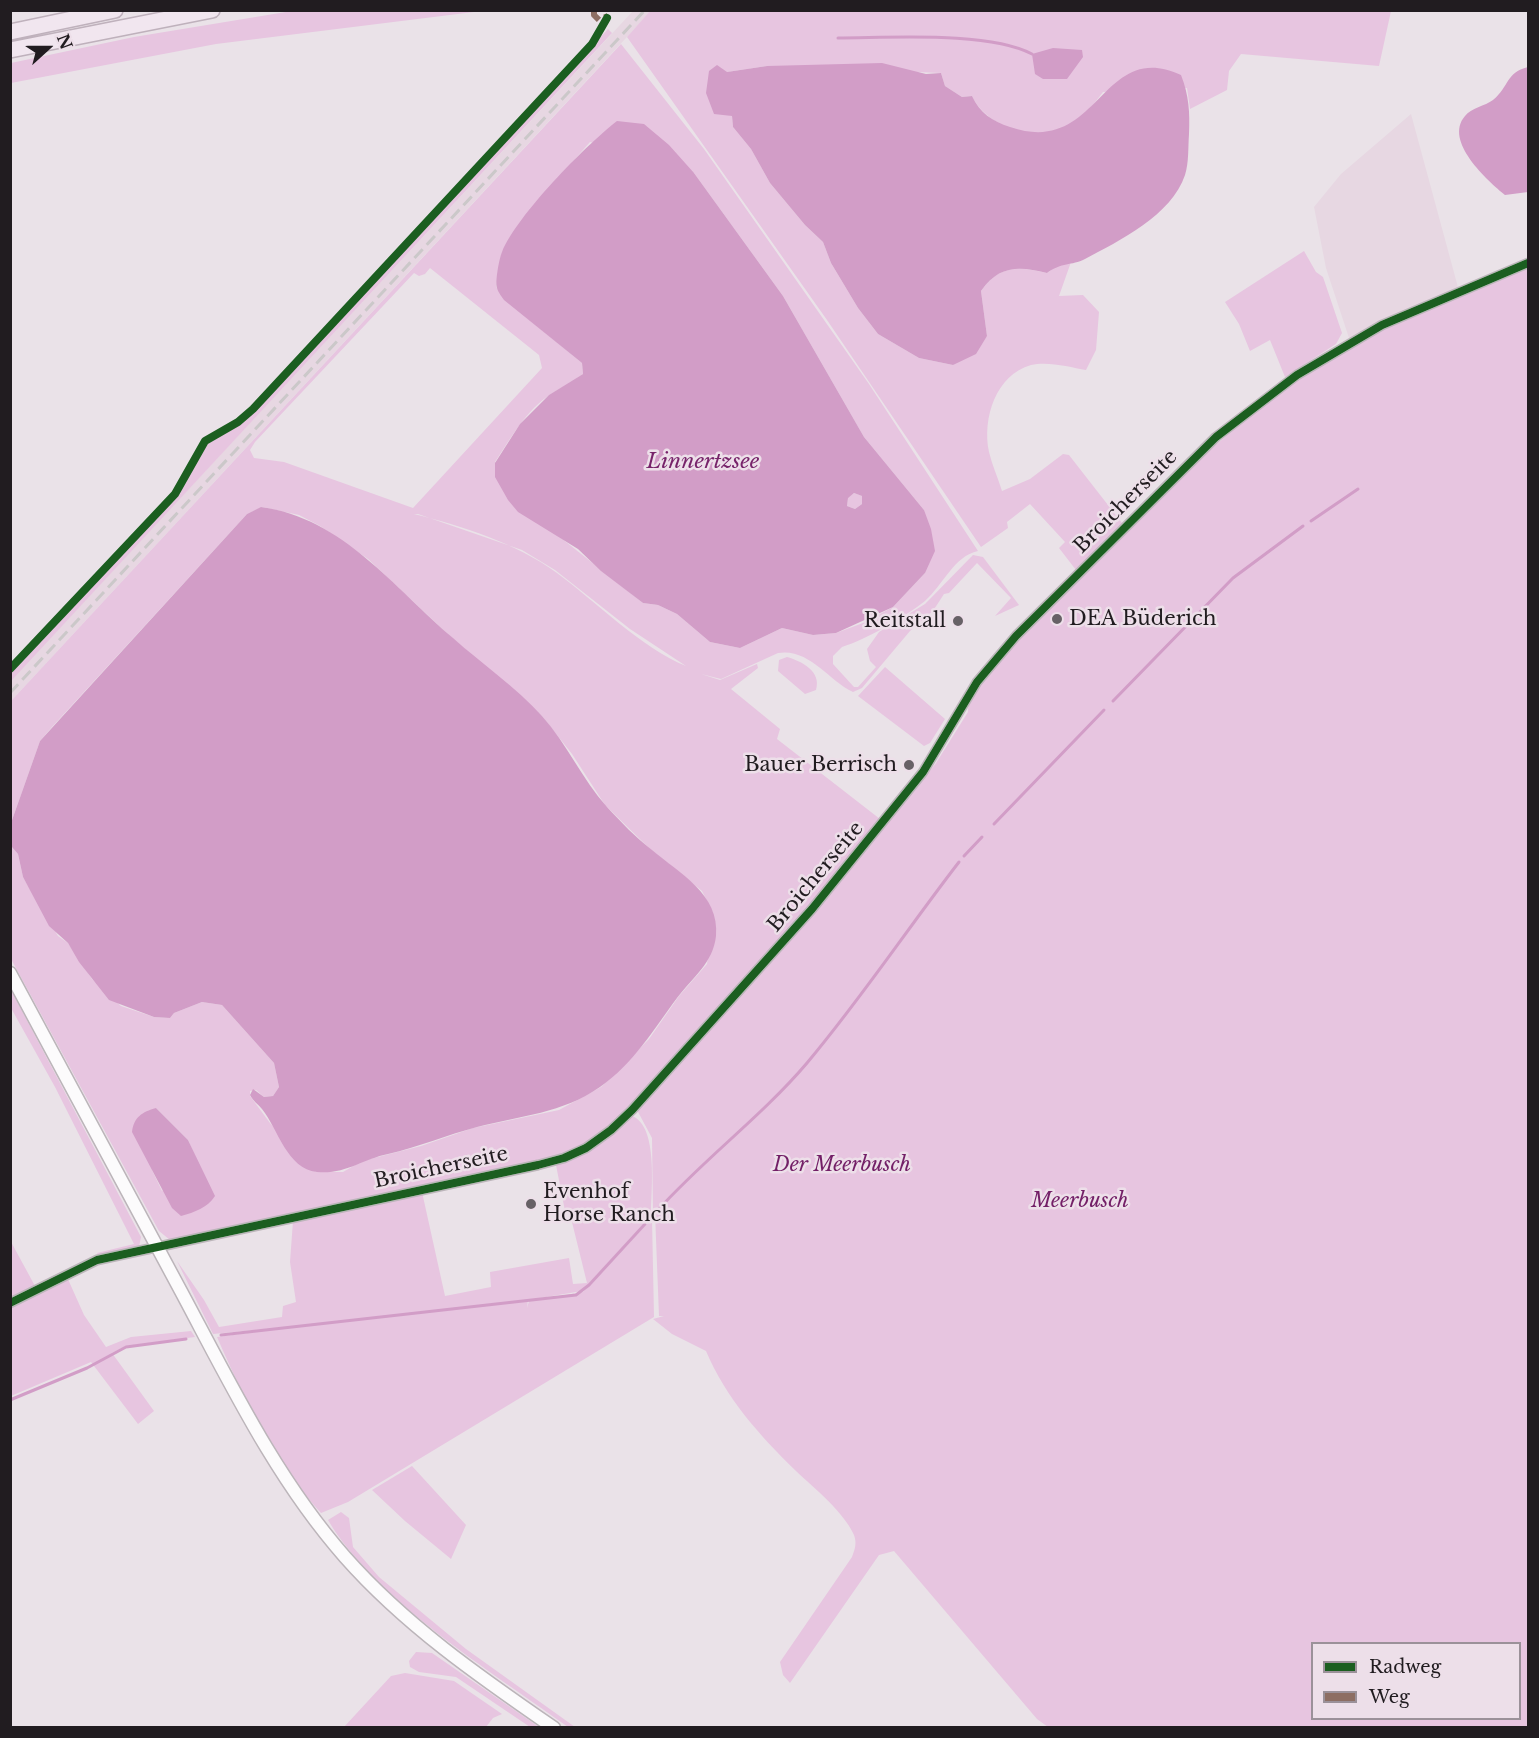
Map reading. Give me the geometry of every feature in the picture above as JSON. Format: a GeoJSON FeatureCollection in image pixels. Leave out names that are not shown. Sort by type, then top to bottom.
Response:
{"type":"FeatureCollection","features":[{"type":"Feature","properties":{"kind":"highway"},"geometry":{"type":"LineString","coordinates":[[10,32],[115,10]]}},
{"type":"Feature","properties":{"kind":"highway"},"geometry":{"type":"LineString","coordinates":[[10,50],[212,10]]}},
{"type":"Feature","properties":{"kind":"main road"},"geometry":{"type":"LineString","coordinates":[[10,973],[253,1424],[293,1489],[339,1550],[377,1591],[423,1632],[554,1728]]}},
{"type":"Feature","properties":{"kind":"street","name":"Broicherseite"},"geometry":{"type":"LineString","coordinates":[[10,1303],[98,1260],[556,1161],[600,1139],[632,1110],[812,909],[923,772],[977,682],[1016,636],[1204,448],[1268,396],[1336,351],[1408,312],[1528,263]]}},
{"type":"Feature","properties":{"kind":"shaded area"},"geometry":{"type":"Polygon","coordinates":[[[633,11],[651,11],[11,701],[10,681],[633,11]]]}},
{"type":"Feature","properties":{"kind":"shaded area"},"geometry":{"type":"Polygon","coordinates":[[[1411,114],[1459,291],[1350,341],[1326,268],[1314,207],[1341,174],[1411,114]]]}},
{"type":"Feature","properties":{"kind":"green space"},"geometry":{"type":"Polygon","coordinates":[[[651,10],[1391,11],[1379,66],[1241,54],[1229,71],[1227,90],[1190,109],[1187,88],[1103,92],[1077,121],[1053,132],[1026,132],[999,123],[979,107],[972,96],[962,97],[945,86],[941,73],[767,66],[727,72],[724,113],[732,116],[733,127],[751,149],[770,183],[805,225],[823,242],[831,263],[858,308],[878,334],[919,358],[953,365],[987,336],[981,291],[995,276],[1018,269],[1047,273],[1059,264],[1071,262],[1059,296],[1083,295],[1099,312],[1096,350],[1086,370],[1038,364],[1019,370],[1009,378],[1000,388],[994,400],[990,412],[987,439],[990,457],[1002,491],[1030,479],[1063,454],[1069,455],[1122,523],[1076,570],[1059,548],[1065,542],[1030,504],[1007,522],[1008,528],[981,547],[827,320],[627,37],[651,10]]]}},
{"type":"Feature","properties":{"kind":"green space"},"geometry":{"type":"Polygon","coordinates":[[[292,11],[482,11],[216,44],[11,83],[11,63],[134,37],[292,11]]]}},
{"type":"Feature","properties":{"kind":"green space"},"geometry":{"type":"Polygon","coordinates":[[[608,29],[612,33],[11,681],[11,671],[176,494],[208,441],[239,424],[253,412],[608,29]]]}},
{"type":"Feature","properties":{"kind":"green space"},"geometry":{"type":"Polygon","coordinates":[[[621,44],[704,149],[869,384],[978,551],[955,565],[925,601],[917,607],[874,633],[842,647],[833,656],[833,664],[854,687],[858,687],[876,667],[870,661],[867,649],[879,632],[925,604],[973,555],[983,557],[1019,605],[995,616],[1011,598],[977,563],[949,593],[944,594],[933,611],[910,631],[862,688],[853,692],[809,660],[789,653],[778,653],[721,679],[701,674],[720,680],[757,664],[758,668],[731,689],[780,729],[777,739],[880,819],[809,909],[615,1122],[583,1146],[554,1158],[170,1240],[159,1231],[11,959],[11,846],[18,854],[23,877],[58,936],[68,943],[92,979],[121,1006],[154,1017],[170,1018],[174,1013],[202,1002],[222,1005],[274,1063],[279,1087],[273,1096],[264,1097],[256,1090],[250,1091],[250,1096],[270,1123],[316,1172],[343,1172],[362,1161],[421,1146],[473,1128],[559,1110],[601,1087],[649,1039],[679,996],[707,964],[713,913],[702,891],[650,849],[605,805],[572,754],[542,716],[452,638],[368,559],[320,526],[299,515],[262,507],[247,514],[40,741],[11,823],[11,701],[621,44]],[[590,142],[527,214],[502,253],[496,287],[525,316],[582,363],[583,374],[551,394],[534,408],[495,462],[556,534],[643,603],[658,605],[677,614],[710,642],[740,648],[782,628],[813,635],[836,633],[863,623],[893,607],[925,573],[924,510],[864,437],[783,296],[694,173],[590,142]],[[430,268],[425,274],[419,276],[414,273],[255,442],[250,450],[254,458],[284,462],[413,508],[542,368],[539,355],[430,268]],[[430,518],[509,545],[470,530],[430,518]],[[509,545],[541,562],[636,636],[686,666],[630,629],[555,570],[522,550],[509,545]],[[156,1108],[152,1170],[162,1191],[197,1160],[188,1140],[156,1108]]]}},
{"type":"Feature","properties":{"kind":"green space"},"geometry":{"type":"Polygon","coordinates":[[[1304,251],[1316,272],[1323,277],[1342,333],[1336,344],[1285,377],[1270,340],[1250,351],[1239,324],[1225,302],[1304,251]]]}},
{"type":"Feature","properties":{"kind":"green space","name":"Meerbusch"},"geometry":{"type":"Polygon","coordinates":[[[1528,264],[1528,1727],[1048,1727],[1037,1719],[894,1551],[879,1555],[790,1683],[783,1675],[780,1662],[852,1557],[855,1538],[836,1509],[782,1457],[745,1415],[723,1385],[706,1351],[672,1334],[653,1319],[664,1316],[659,1316],[655,1213],[653,1215],[652,1138],[637,1110],[814,914],[936,763],[968,712],[975,692],[983,680],[1013,645],[1049,610],[1057,597],[1210,450],[1292,383],[1336,353],[1382,326],[1436,301],[1528,264]]]}},
{"type":"Feature","properties":{"kind":"green space"},"geometry":{"type":"Polygon","coordinates":[[[854,493],[862,496],[862,504],[855,509],[847,506],[848,497],[854,493]]]}},
{"type":"Feature","properties":{"kind":"green space"},"geometry":{"type":"Polygon","coordinates":[[[787,657],[804,664],[813,672],[817,683],[816,690],[805,694],[778,671],[779,660],[787,657]]]}},
{"type":"Feature","properties":{"kind":"green space"},"geometry":{"type":"Polygon","coordinates":[[[885,667],[945,719],[930,743],[924,746],[858,696],[885,667]]]}},
{"type":"Feature","properties":{"kind":"green space"},"geometry":{"type":"Polygon","coordinates":[[[10,988],[141,1237],[139,1247],[99,1257],[97,1253],[134,1244],[55,1087],[11,1008],[10,988]]]}},
{"type":"Feature","properties":{"kind":"green space"},"geometry":{"type":"Polygon","coordinates":[[[632,1116],[641,1122],[650,1146],[651,1216],[582,1291],[528,1300],[527,1308],[529,1301],[583,1292],[652,1218],[654,1317],[348,1502],[321,1513],[304,1494],[275,1452],[238,1384],[217,1337],[308,1325],[213,1334],[177,1261],[204,1300],[219,1327],[282,1317],[283,1306],[296,1302],[290,1262],[293,1221],[422,1192],[445,1296],[491,1287],[490,1272],[569,1258],[573,1284],[587,1283],[569,1210],[565,1211],[556,1165],[601,1143],[632,1116]]]}},
{"type":"Feature","properties":{"kind":"green space"},"geometry":{"type":"Polygon","coordinates":[[[10,1240],[35,1286],[10,1299],[10,1240]]]}},
{"type":"Feature","properties":{"kind":"green space"},"geometry":{"type":"Polygon","coordinates":[[[67,1277],[84,1315],[106,1347],[131,1337],[191,1331],[195,1337],[126,1346],[112,1353],[154,1411],[138,1424],[91,1362],[11,1396],[10,1306],[67,1277]]]}},
{"type":"Feature","properties":{"kind":"green space"},"geometry":{"type":"Polygon","coordinates":[[[412,1466],[466,1525],[451,1559],[372,1490],[412,1466]]]}},
{"type":"Feature","properties":{"kind":"green space"},"geometry":{"type":"Polygon","coordinates":[[[341,1512],[349,1518],[353,1547],[379,1577],[466,1649],[575,1727],[568,1727],[505,1683],[437,1633],[405,1606],[349,1550],[328,1520],[341,1512]]]}},
{"type":"Feature","properties":{"kind":"green space"},"geometry":{"type":"Polygon","coordinates":[[[416,1652],[432,1653],[539,1727],[530,1727],[456,1677],[419,1672],[410,1667],[409,1661],[416,1652]]]}},
{"type":"Feature","properties":{"kind":"green space"},"geometry":{"type":"Polygon","coordinates":[[[405,1673],[454,1681],[502,1714],[493,1718],[486,1727],[344,1727],[391,1676],[405,1673]]]}},
{"type":"Feature","properties":{"kind":"water"},"geometry":{"type":"Polygon","coordinates":[[[1053,48],[1082,50],[1083,57],[1067,79],[1043,79],[1035,74],[1032,54],[1053,48]]]}},
{"type":"Feature","properties":{"kind":"water"},"geometry":{"type":"Polygon","coordinates":[[[882,63],[926,74],[941,73],[945,86],[962,97],[972,96],[983,112],[992,119],[1010,127],[1040,132],[1063,127],[1082,114],[1115,83],[1133,72],[1154,68],[1181,75],[1189,111],[1185,175],[1169,202],[1157,214],[1099,252],[1080,261],[1057,267],[1047,273],[1019,269],[1002,272],[995,276],[981,291],[987,336],[976,354],[953,365],[919,358],[878,334],[858,308],[831,263],[823,242],[805,225],[770,183],[751,149],[733,127],[732,116],[714,114],[706,93],[709,71],[717,65],[727,72],[767,66],[882,63]]]}},
{"type":"Feature","properties":{"kind":"water"},"geometry":{"type":"Polygon","coordinates":[[[1528,67],[1528,192],[1505,195],[1470,160],[1460,137],[1460,126],[1468,113],[1493,100],[1511,76],[1528,67]]]}},
{"type":"Feature","properties":{"kind":"water","name":"Linnertzsee"},"geometry":{"type":"Polygon","coordinates":[[[617,121],[644,124],[669,145],[694,173],[783,296],[864,437],[924,510],[931,529],[935,551],[925,573],[893,607],[836,633],[813,635],[782,628],[740,648],[710,642],[677,614],[658,605],[643,603],[601,571],[578,549],[518,512],[508,500],[495,477],[495,463],[520,424],[549,395],[583,374],[582,363],[504,300],[498,291],[497,276],[502,252],[522,219],[553,182],[617,121]],[[854,493],[848,498],[847,506],[855,509],[862,504],[862,496],[854,493]]]}},
{"type":"Feature","properties":{"kind":"water"},"geometry":{"type":"Polygon","coordinates":[[[261,507],[290,514],[317,525],[342,540],[388,577],[542,716],[607,807],[640,840],[685,876],[705,896],[716,921],[714,946],[707,962],[633,1057],[612,1078],[586,1096],[541,1113],[466,1130],[379,1156],[345,1169],[317,1172],[307,1169],[298,1164],[284,1147],[268,1117],[250,1095],[253,1089],[264,1097],[273,1096],[279,1087],[274,1063],[222,1005],[202,1002],[174,1013],[170,1018],[154,1017],[109,1000],[79,962],[68,943],[49,926],[23,877],[18,854],[11,846],[11,823],[40,741],[247,514],[261,507]]]}},
{"type":"Feature","properties":{"kind":"water"},"geometry":{"type":"Polygon","coordinates":[[[156,1108],[188,1140],[215,1196],[200,1209],[181,1216],[172,1208],[132,1132],[140,1116],[156,1108]]]}},
{"type":"Feature","properties":{"kind":"waterway"},"geometry":{"type":"LineString","coordinates":[[838,38],[965,39],[1013,47],[1032,54]]}},
{"type":"Feature","properties":{"kind":"waterway"},"geometry":{"type":"LineString","coordinates":[[1311,521],[1358,489]]}},
{"type":"Feature","properties":{"kind":"waterway"},"geometry":{"type":"LineString","coordinates":[[1113,701],[1233,578],[1303,526]]}},
{"type":"Feature","properties":{"kind":"waterway"},"geometry":{"type":"LineString","coordinates":[[994,824],[1104,710]]}},
{"type":"Feature","properties":{"kind":"waterway"},"geometry":{"type":"LineString","coordinates":[[964,856],[982,837]]}},
{"type":"Feature","properties":{"kind":"waterway"},"geometry":{"type":"LineString","coordinates":[[658,1210],[807,1063],[959,862]]}},
{"type":"Feature","properties":{"kind":"waterway"},"geometry":{"type":"LineString","coordinates":[[221,1335],[576,1295],[589,1285],[645,1224]]}},
{"type":"Feature","properties":{"kind":"waterway"},"geometry":{"type":"LineString","coordinates":[[10,1400],[87,1368],[126,1347],[186,1339]]}},
{"type":"Feature","properties":{"kind":"railway"},"geometry":{"type":"LineString","coordinates":[[10,693],[645,10]]}},
{"type":"Feature","properties":{"kind":"marked path"},"geometry":{"type":"LineString","coordinates":[[594,10],[594,15],[599,20],[608,16]]}},
{"type":"Feature","properties":{"kind":"cycle path"},"geometry":{"type":"LineString","coordinates":[[10,669],[175,494],[205,441],[238,422],[253,409],[592,44],[607,18]]}},
{"type":"Feature","properties":{"kind":"cycle path"},"geometry":{"type":"LineString","coordinates":[[10,1303],[97,1260],[538,1165],[564,1158],[586,1148],[611,1130],[632,1110],[812,909],[923,772],[977,682],[1016,636],[1216,437],[1297,375],[1382,325],[1528,263]]}},
{"type":"Feature","properties":{"kind":"place","name":"DEA Büderich"},"geometry":{"type":"Point","coordinates":[1057,619]}},
{"type":"Feature","properties":{"kind":"place","name":"Reitstall"},"geometry":{"type":"Point","coordinates":[958,621]}},
{"type":"Feature","properties":{"kind":"place","name":"Bauer Berrisch"},"geometry":{"type":"Point","coordinates":[909,765]}},
{"type":"Feature","properties":{"kind":"place","name":"Evenhof Horse Ranch"},"geometry":{"type":"Point","coordinates":[531,1204]}},
{"type":"Feature","properties":{"kind":"park label","name":"Der Meerbusch"},"geometry":{"type":"Point","coordinates":[842,1165]}}]}
